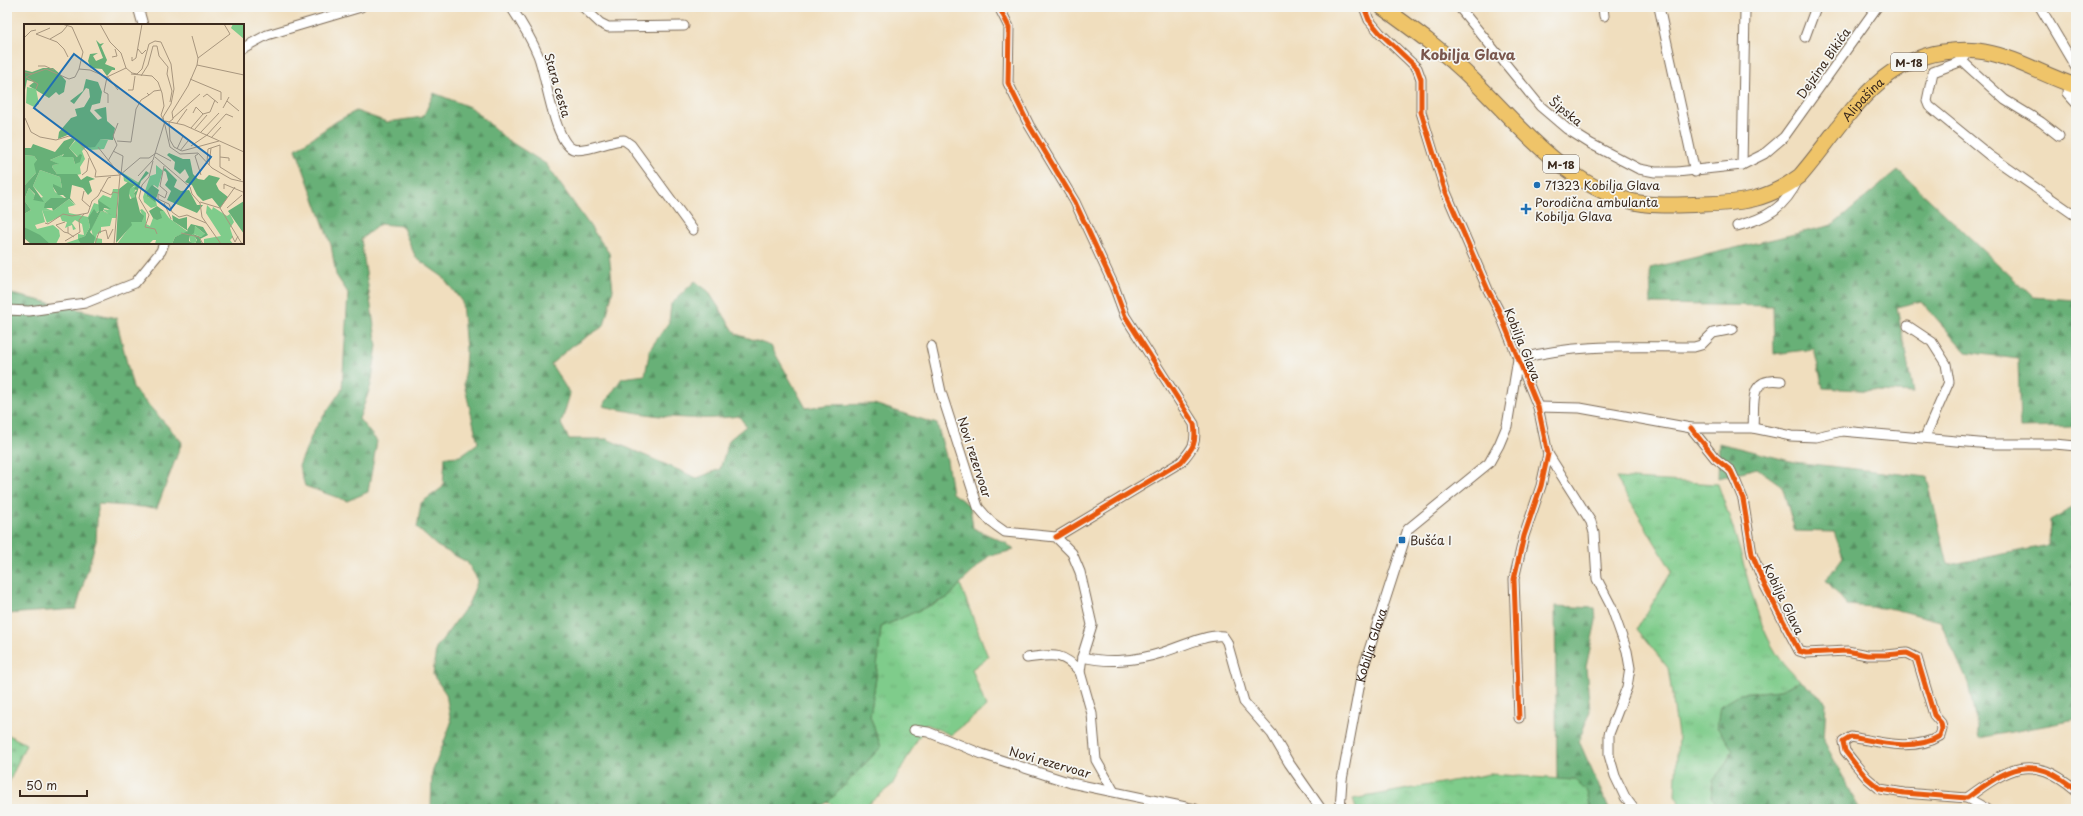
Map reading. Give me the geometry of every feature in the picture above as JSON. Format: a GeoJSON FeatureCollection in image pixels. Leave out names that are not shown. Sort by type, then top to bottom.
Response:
{"type":"FeatureCollection","features":[{"type":"Feature","properties":{"kind":"main road","name":"Alipašina"},"geometry":{"type":"LineString","coordinates":[[1382,7],[1446,55],[1475,82],[1523,133],[1562,165],[1589,184],[1616,196],[1646,204],[1732,203],[1766,196],[1787,186],[1800,176],[1861,99],[1882,77],[1907,63],[1930,54],[1966,56],[2000,55],[2072,84]]}},
{"type":"Feature","properties":{"kind":"street"},"geometry":{"type":"LineString","coordinates":[[138,7],[143,24]]}},
{"type":"Feature","properties":{"kind":"street"},"geometry":{"type":"LineString","coordinates":[[244,47],[267,35],[360,7]]}},
{"type":"Feature","properties":{"kind":"street","name":"Stara cesta"},"geometry":{"type":"LineString","coordinates":[[511,7],[525,28],[538,56],[546,82],[551,108],[568,145],[573,149],[582,149],[614,140],[624,140],[631,145],[693,230]]}},
{"type":"Feature","properties":{"kind":"street"},"geometry":{"type":"LineString","coordinates":[[583,7],[600,23],[608,27],[684,26]]}},
{"type":"Feature","properties":{"kind":"street"},"geometry":{"type":"LineString","coordinates":[[999,7],[1009,27],[1008,83],[1030,125],[1075,202],[1114,286],[1125,316],[1194,424],[1196,436],[1193,448],[1180,462],[1056,537]]}},
{"type":"Feature","properties":{"kind":"street","name":"Kobilja Glava"},"geometry":{"type":"LineString","coordinates":[[1364,7],[1369,20],[1380,33],[1417,68],[1421,79],[1420,112],[1445,190],[1488,290],[1498,309],[1538,407],[1548,454],[1590,522],[1594,533],[1597,579],[1610,606],[1627,651],[1630,668],[1627,687],[1609,734],[1609,755],[1615,776],[1625,797],[1634,809]]}},
{"type":"Feature","properties":{"kind":"street","name":"Šipska"},"geometry":{"type":"LineString","coordinates":[[1459,7],[1540,106],[1567,129],[1591,144],[1639,169],[1655,172],[1695,172],[1742,165],[1764,154],[1784,137],[1802,113]]}},
{"type":"Feature","properties":{"kind":"street"},"geometry":{"type":"LineString","coordinates":[[1659,7],[1695,172]]}},
{"type":"Feature","properties":{"kind":"street"},"geometry":{"type":"LineString","coordinates":[[1805,37],[1816,7]]}},
{"type":"Feature","properties":{"kind":"street","name":"Dejzina Bikića"},"geometry":{"type":"LineString","coordinates":[[1802,113],[1877,7]]}},
{"type":"Feature","properties":{"kind":"street"},"geometry":{"type":"LineString","coordinates":[[2040,7],[2076,68]]}},
{"type":"Feature","properties":{"kind":"street"},"geometry":{"type":"LineString","coordinates":[[1742,165],[1745,11]]}},
{"type":"Feature","properties":{"kind":"street"},"geometry":{"type":"LineString","coordinates":[[2060,136],[2041,122],[2005,100],[1966,56],[1933,72],[1927,101],[1929,106],[1989,155],[2076,216]]}},
{"type":"Feature","properties":{"kind":"street"},"geometry":{"type":"LineString","coordinates":[[2072,84],[2067,93],[2076,103]]}},
{"type":"Feature","properties":{"kind":"street"},"geometry":{"type":"LineString","coordinates":[[1737,226],[1762,219],[1782,204],[1792,193],[1800,176]]}},
{"type":"Feature","properties":{"kind":"street"},"geometry":{"type":"LineString","coordinates":[[7,310],[29,311],[85,303],[135,283],[161,251],[164,244]]}},
{"type":"Feature","properties":{"kind":"street"},"geometry":{"type":"LineString","coordinates":[[1908,326],[1932,342],[1946,364],[1949,382],[1925,438]]}},
{"type":"Feature","properties":{"kind":"street","name":"Kobilja Glava"},"geometry":{"type":"LineString","coordinates":[[1518,359],[1541,353],[1576,347],[1694,347],[1701,345],[1713,333],[1733,329]]}},
{"type":"Feature","properties":{"kind":"street","name":"Novi rezervoar"},"geometry":{"type":"LineString","coordinates":[[930,346],[942,392],[978,507],[991,522],[1005,532],[1056,537],[1072,553],[1080,572],[1092,625],[1082,657],[1080,672],[1092,714],[1096,760],[1112,790]]}},
{"type":"Feature","properties":{"kind":"street","name":"Kobilja Glava"},"geometry":{"type":"LineString","coordinates":[[1340,809],[1342,780],[1362,672],[1408,530],[1488,463],[1499,445],[1507,426],[1518,359]]}},
{"type":"Feature","properties":{"kind":"street"},"geometry":{"type":"LineString","coordinates":[[1753,428],[1756,389],[1760,383],[1770,380],[1781,381]]}},
{"type":"Feature","properties":{"kind":"street"},"geometry":{"type":"LineString","coordinates":[[1538,407],[1580,408],[1692,428],[1753,428],[1806,437],[1823,436],[1842,431],[1990,444],[2076,446]]}},
{"type":"Feature","properties":{"kind":"street","name":"Kobilja Glava"},"geometry":{"type":"LineString","coordinates":[[1692,428],[1715,458],[1731,471],[1743,499],[1752,554],[1765,586],[1799,651],[1806,653],[1847,651],[1880,655],[1907,653],[1916,658],[1934,715],[1941,723],[1942,729],[1940,736],[1934,740],[1900,746],[1851,737],[1843,742],[1845,751],[1867,778],[1880,789],[1904,793],[1967,798]]}},
{"type":"Feature","properties":{"kind":"street","name":"Kobilja Glava"},"geometry":{"type":"LineString","coordinates":[[1519,718],[1514,579],[1524,536],[1541,486],[1548,454]]}},
{"type":"Feature","properties":{"kind":"street"},"geometry":{"type":"LineString","coordinates":[[1082,657],[1098,661],[1113,661],[1144,657],[1158,654],[1199,640],[1223,636],[1227,642],[1244,702],[1272,734],[1289,763],[1321,809]]}},
{"type":"Feature","properties":{"kind":"street"},"geometry":{"type":"LineString","coordinates":[[1027,658],[1054,655],[1063,657],[1070,661],[1080,672]]}},
{"type":"Feature","properties":{"kind":"street","name":"Novi rezervoar"},"geometry":{"type":"LineString","coordinates":[[914,730],[928,732],[982,754],[1072,783],[1112,790],[1195,809]]}},
{"type":"Feature","properties":{"kind":"street"},"geometry":{"type":"LineString","coordinates":[[1988,809],[1967,798],[1988,783],[2016,768],[2030,767],[2043,769],[2060,777],[2076,790]]}},
{"type":"Feature","properties":{"kind":"green space"},"geometry":{"type":"Polygon","coordinates":[[[434,93],[472,108],[506,139],[546,164],[609,253],[613,290],[604,326],[572,346],[551,364],[570,394],[561,424],[569,439],[607,439],[697,478],[720,469],[729,440],[746,426],[739,416],[722,418],[671,417],[636,413],[603,406],[622,378],[645,375],[650,349],[669,322],[671,304],[695,281],[708,291],[736,334],[771,346],[806,408],[827,405],[874,404],[937,424],[947,460],[952,493],[970,506],[973,528],[1006,543],[1014,550],[989,556],[960,584],[949,597],[881,627],[876,678],[870,716],[881,747],[828,802],[817,809],[619,809],[614,807],[545,809],[431,809],[432,773],[451,723],[446,694],[433,675],[436,648],[468,605],[478,580],[467,562],[437,546],[417,528],[421,503],[443,487],[445,457],[460,456],[478,443],[464,384],[466,350],[462,302],[443,277],[416,258],[402,226],[380,224],[361,239],[377,346],[371,385],[359,419],[377,441],[368,492],[347,501],[305,486],[299,466],[314,430],[342,389],[348,293],[336,275],[331,245],[296,149],[337,121],[356,111],[387,122],[423,117],[434,93]]]}},
{"type":"Feature","properties":{"kind":"green space"},"geometry":{"type":"Polygon","coordinates":[[[1898,170],[2033,297],[2076,300],[2076,425],[2072,427],[2020,428],[2018,359],[1966,352],[1921,301],[1897,307],[1913,393],[1823,388],[1814,349],[1774,354],[1773,306],[1651,304],[1650,268],[1833,225],[1898,170]]]}},
{"type":"Feature","properties":{"kind":"green space"},"geometry":{"type":"Polygon","coordinates":[[[7,293],[116,318],[133,388],[182,442],[157,508],[98,504],[96,541],[76,609],[7,614],[7,293]]]}},
{"type":"Feature","properties":{"kind":"green space"},"geometry":{"type":"Polygon","coordinates":[[[1719,443],[1794,462],[1927,477],[1948,565],[2049,545],[2050,520],[2076,506],[2076,720],[1979,738],[1968,683],[1940,621],[1894,609],[1847,605],[1826,580],[1843,557],[1834,532],[1795,531],[1782,486],[1757,468],[1718,478],[1719,443]]]}},
{"type":"Feature","properties":{"kind":"green space"},"geometry":{"type":"Polygon","coordinates":[[[1616,478],[1718,484],[1734,532],[1754,602],[1767,637],[1787,668],[1801,681],[1780,690],[1740,694],[1717,727],[1733,749],[1725,765],[1713,780],[1711,797],[1722,809],[1683,809],[1675,795],[1678,735],[1668,668],[1637,629],[1672,571],[1616,478]]]}},
{"type":"Feature","properties":{"kind":"green space"},"geometry":{"type":"Polygon","coordinates":[[[960,584],[988,657],[972,669],[986,707],[951,735],[926,724],[892,785],[862,809],[839,809],[828,802],[881,747],[870,716],[876,678],[881,627],[949,597],[960,584]]]}},
{"type":"Feature","properties":{"kind":"green space"},"geometry":{"type":"Polygon","coordinates":[[[1555,606],[1595,608],[1596,621],[1586,667],[1590,711],[1579,741],[1609,809],[1591,809],[1587,792],[1575,780],[1557,779],[1555,606]]]}},
{"type":"Feature","properties":{"kind":"green space"},"geometry":{"type":"Polygon","coordinates":[[[1801,681],[1826,702],[1824,741],[1860,809],[1722,809],[1711,797],[1713,780],[1725,765],[1733,750],[1717,727],[1720,706],[1740,694],[1780,690],[1801,681]]]}},
{"type":"Feature","properties":{"kind":"green space"},"geometry":{"type":"Polygon","coordinates":[[[7,734],[26,744],[7,787],[7,734]]]}},
{"type":"Feature","properties":{"kind":"green space"},"geometry":{"type":"Polygon","coordinates":[[[1490,774],[1575,780],[1587,792],[1591,809],[1356,809],[1353,799],[1490,774]]]}},
{"type":"Feature","properties":{"kind":"cycle path"},"geometry":{"type":"LineString","coordinates":[[999,7],[1009,27],[1008,83],[1029,125],[1075,202],[1114,286],[1125,316],[1194,424],[1195,431],[1193,445],[1189,453],[1181,462],[1056,537]]}},
{"type":"Feature","properties":{"kind":"cycle path"},"geometry":{"type":"LineString","coordinates":[[1364,7],[1369,20],[1380,33],[1417,68],[1421,79],[1421,112],[1445,190],[1488,290],[1498,309],[1538,407],[1548,454],[1541,486],[1524,536],[1514,579],[1519,718]]}},
{"type":"Feature","properties":{"kind":"cycle path"},"geometry":{"type":"LineString","coordinates":[[1691,428],[1715,458],[1731,471],[1743,499],[1752,554],[1765,586],[1799,651],[1806,653],[1847,651],[1867,655],[1907,653],[1917,658],[1934,715],[1941,723],[1942,729],[1940,736],[1930,741],[1908,745],[1885,743],[1851,737],[1843,742],[1845,751],[1867,778],[1880,789],[1904,793],[1967,798],[1982,787],[2008,772],[2020,768],[2033,768],[2046,771],[2060,778],[2076,790]]}},
{"type":"Feature","properties":{"kind":"place","name":"71323 Kobilja Glava"},"geometry":{"type":"Point","coordinates":[1537,185]}},
{"type":"Feature","properties":{"kind":"place","name":"Porodična ambulanta Kobilja Glava"},"geometry":{"type":"Point","coordinates":[1526,209]}},
{"type":"Feature","properties":{"kind":"place","name":"Bušća I"},"geometry":{"type":"Point","coordinates":[1402,540]}},
{"type":"Feature","properties":{"kind":"district","name":"Kobilja Glava"},"geometry":{"type":"Point","coordinates":[1468,54]}}]}
